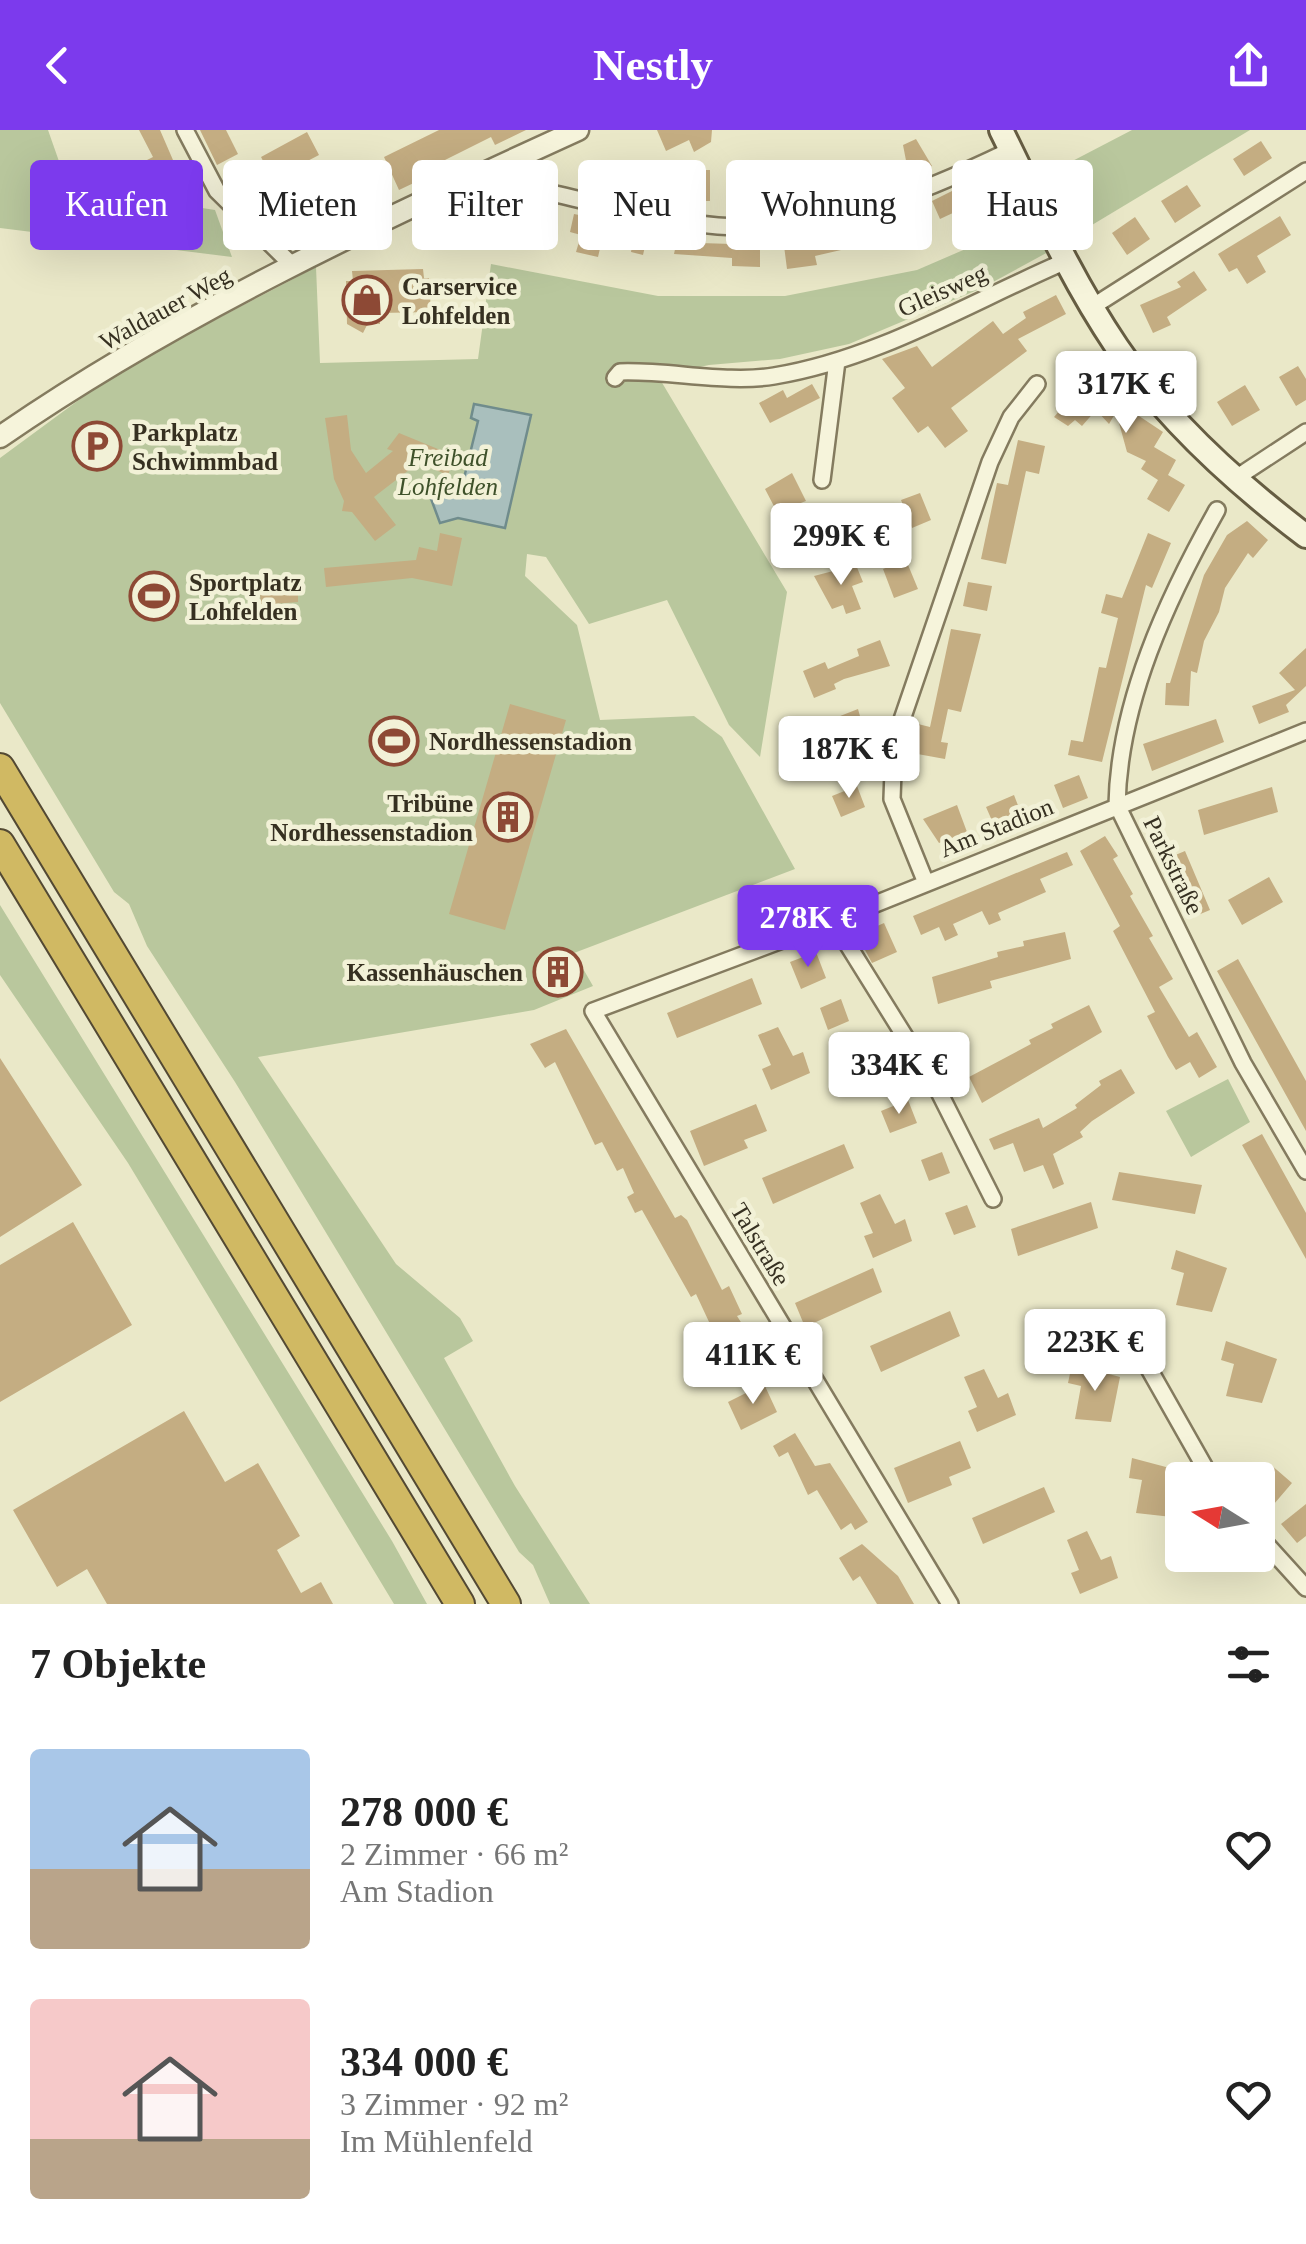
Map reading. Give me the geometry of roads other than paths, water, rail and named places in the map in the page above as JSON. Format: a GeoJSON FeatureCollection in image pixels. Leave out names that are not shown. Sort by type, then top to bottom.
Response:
{"type":"FeatureCollection","features":[{"type":"Feature","properties":{"kind":"highway"},"geometry":{"type":"LineString","coordinates":[[0,768],[506,1604]]}},
{"type":"Feature","properties":{"kind":"highway"},"geometry":{"type":"LineString","coordinates":[[0,844],[460,1604]]}},
{"type":"Feature","properties":{"kind":"main road"},"geometry":{"type":"LineString","coordinates":[[1006,140],[1092,307],[1156,398],[1236,478],[1306,536]]}},
{"type":"Feature","properties":{"kind":"street"},"geometry":{"type":"LineString","coordinates":[[185,130],[217,191],[294,266]]}},
{"type":"Feature","properties":{"kind":"street","name":"Waldauer Weg"},"geometry":{"type":"LineString","coordinates":[[514,160],[578,130]]}},
{"type":"Feature","properties":{"kind":"street"},"geometry":{"type":"LineString","coordinates":[[558,195],[633,213],[718,226],[788,225],[892,202],[1006,140]]}},
{"type":"Feature","properties":{"kind":"street"},"geometry":{"type":"LineString","coordinates":[[1092,307],[1306,171]]}},
{"type":"Feature","properties":{"kind":"street","name":"Waldauer Weg"},"geometry":{"type":"LineString","coordinates":[[0,437],[123,359],[294,266],[412,208]]}},
{"type":"Feature","properties":{"kind":"street","name":"Gleisweg"},"geometry":{"type":"LineString","coordinates":[[615,378],[620,372],[649,371],[770,377],[837,361],[1066,261]]}},
{"type":"Feature","properties":{"kind":"street"},"geometry":{"type":"LineString","coordinates":[[822,480],[837,361]]}},
{"type":"Feature","properties":{"kind":"street"},"geometry":{"type":"LineString","coordinates":[[926,883],[892,799],[894,743],[990,462],[1011,417],[1037,384]]}},
{"type":"Feature","properties":{"kind":"street"},"geometry":{"type":"LineString","coordinates":[[1236,478],[1306,432]]}},
{"type":"Feature","properties":{"kind":"street","name":"Parkstraße"},"geometry":{"type":"LineString","coordinates":[[1217,510],[1162,620],[1128,722],[1118,769],[1117,805],[1243,1062],[1306,1171]]}},
{"type":"Feature","properties":{"kind":"street","name":"Am Stadion"},"geometry":{"type":"LineString","coordinates":[[593,1011],[833,922],[1117,805],[1305,734]]}},
{"type":"Feature","properties":{"kind":"street"},"geometry":{"type":"LineString","coordinates":[[833,922],[937,1088],[993,1198]]}},
{"type":"Feature","properties":{"kind":"street","name":"Talstraße"},"geometry":{"type":"LineString","coordinates":[[593,1011],[950,1604]]}},
{"type":"Feature","properties":{"kind":"street"},"geometry":{"type":"LineString","coordinates":[[1056,1327],[1110,1336],[1144,1360],[1202,1462]]}},
{"type":"Feature","properties":{"kind":"street"},"geometry":{"type":"LineString","coordinates":[[1275,1554],[1306,1588]]}},
{"type":"Feature","properties":{"kind":"water"},"geometry":{"type":"Polygon","coordinates":[[[474,404],[531,415],[505,528],[458,518],[440,523],[430,496],[464,478],[478,421],[471,418],[474,404]]]}},
{"type":"Feature","properties":{"kind":"place","name":"Carservice Lohfelden"},"geometry":{"type":"Point","coordinates":[367,300]}},
{"type":"Feature","properties":{"kind":"place","name":"Parkplatz Schwimmbad"},"geometry":{"type":"Point","coordinates":[97,446]}},
{"type":"Feature","properties":{"kind":"place","name":"Sportplatz Lohfelden"},"geometry":{"type":"Point","coordinates":[154,596]}},
{"type":"Feature","properties":{"kind":"place","name":"Nordhessenstadion"},"geometry":{"type":"Point","coordinates":[394,741]}},
{"type":"Feature","properties":{"kind":"place","name":"Tribüne Nordhessenstadion"},"geometry":{"type":"Point","coordinates":[508,817]}},
{"type":"Feature","properties":{"kind":"place","name":"Kassenhäuschen"},"geometry":{"type":"Point","coordinates":[558,972]}},
{"type":"Feature","properties":{"kind":"park label","name":"Freibad Lohfelden"},"geometry":{"type":"Point","coordinates":[448,472]}}]}
